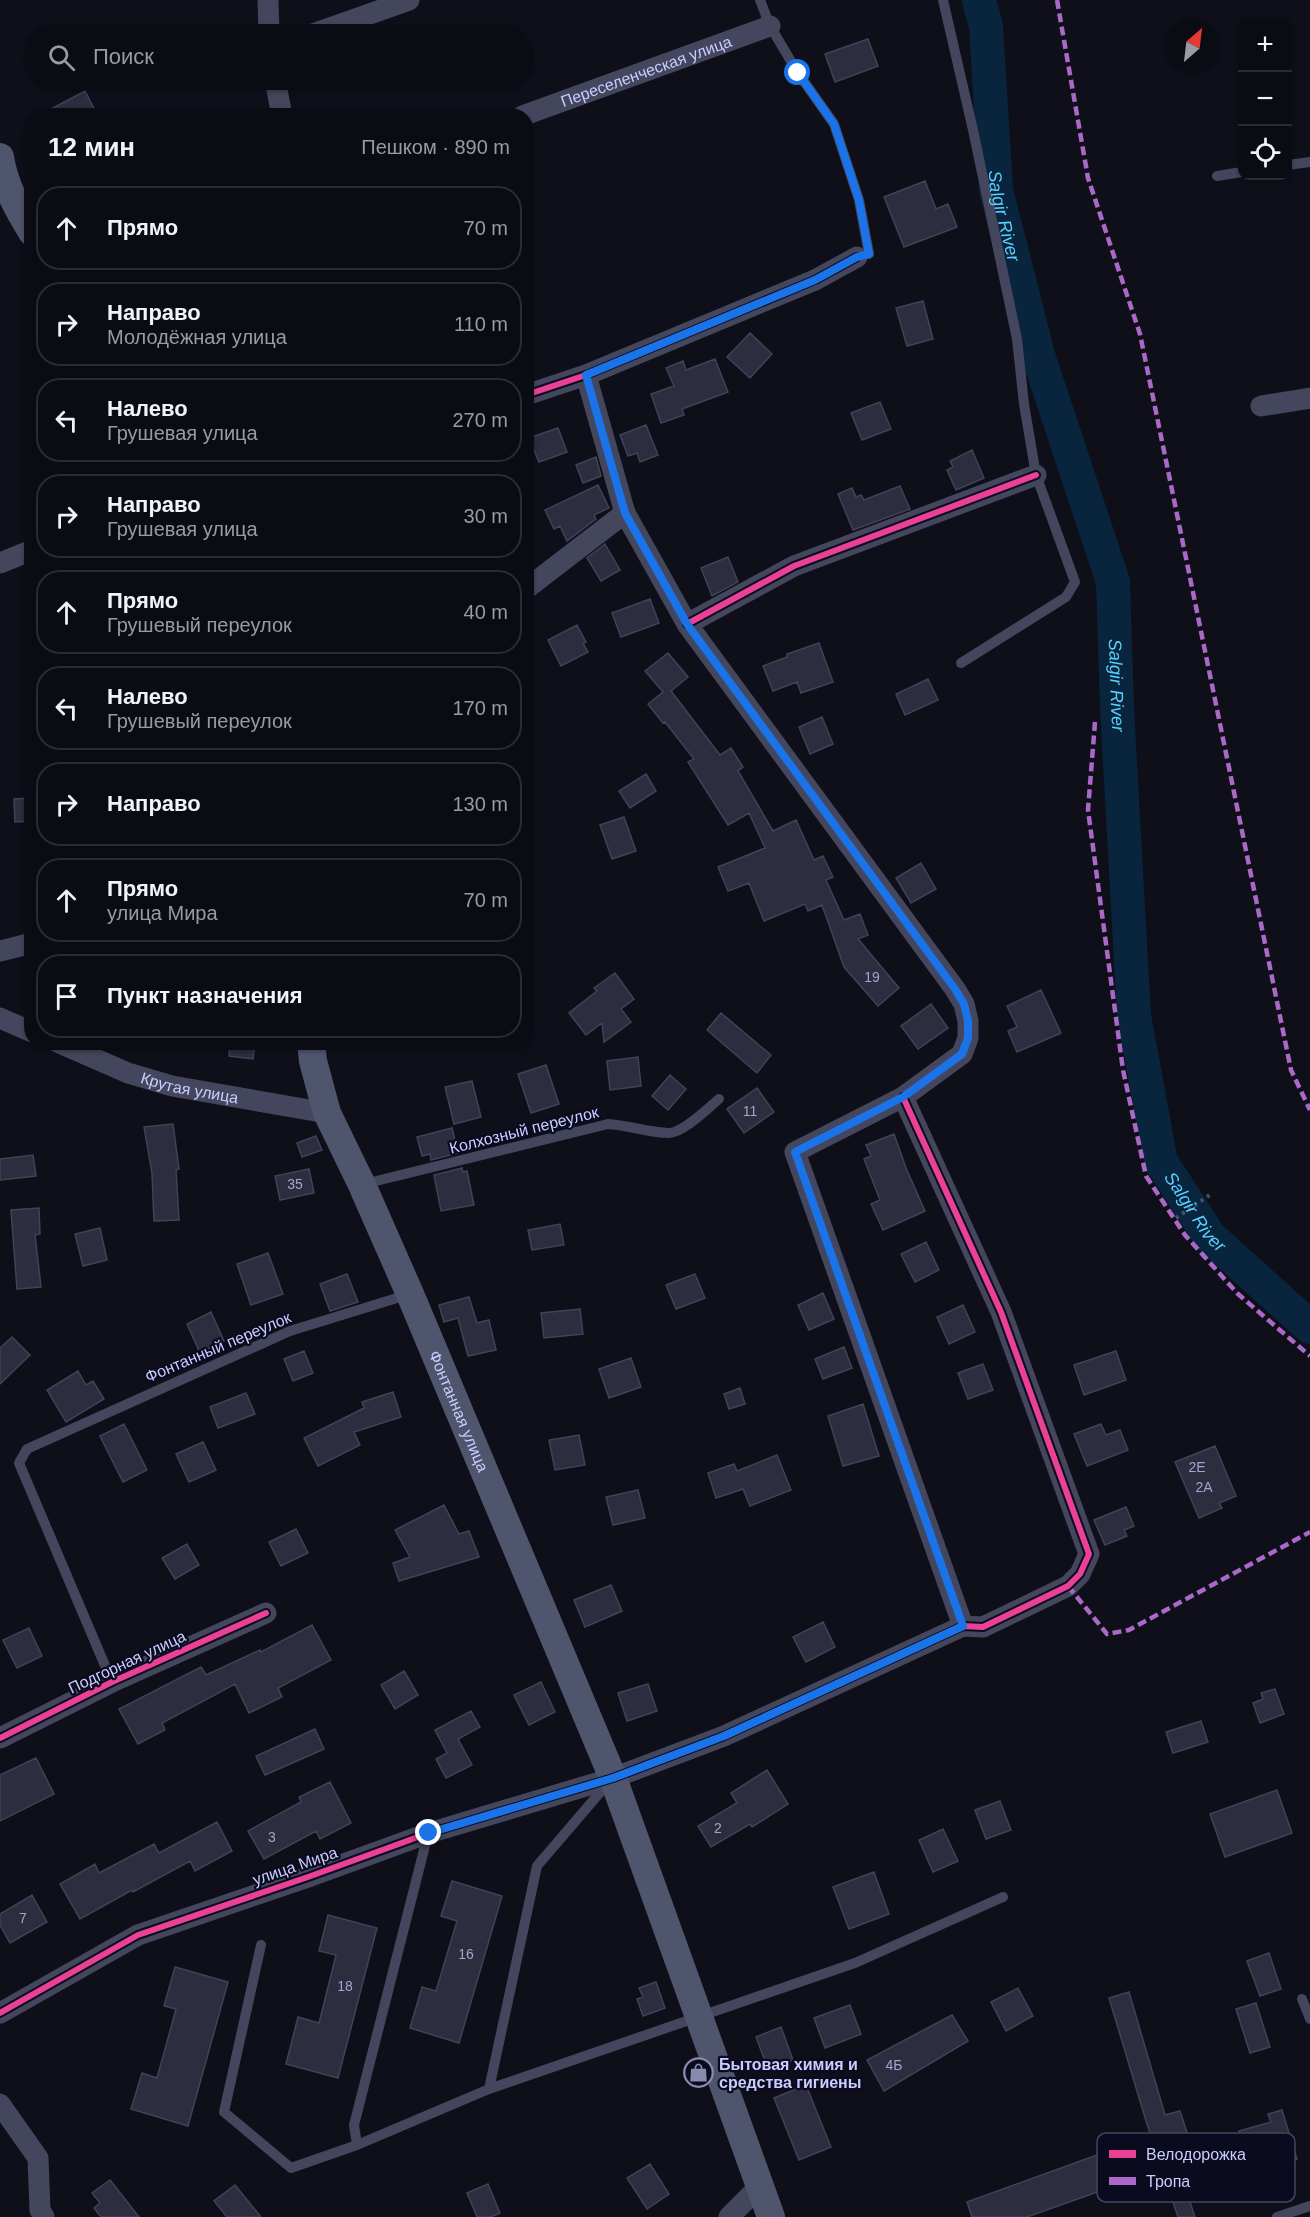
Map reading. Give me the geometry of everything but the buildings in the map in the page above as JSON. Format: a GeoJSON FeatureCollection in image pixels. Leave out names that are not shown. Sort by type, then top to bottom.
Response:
{"type":"FeatureCollection","features":[{"type":"Feature","properties":{"kind":"main road"},"geometry":{"type":"LineString","coordinates":[[0,157],[2,171],[15,205],[24,219]]}},
{"type":"Feature","properties":{"kind":"main road","name":"Фонтанная улица"},"geometry":{"type":"LineString","coordinates":[[312,1050],[327,1113],[362,1185],[410,1294],[613,1778],[771,2217]]}},
{"type":"Feature","properties":{"kind":"street"},"geometry":{"type":"LineString","coordinates":[[268,0],[269,24]]}},
{"type":"Feature","properties":{"kind":"street"},"geometry":{"type":"LineString","coordinates":[[341,24],[409,0]]}},
{"type":"Feature","properties":{"kind":"street","name":"Переселенческая улица"},"geometry":{"type":"LineString","coordinates":[[534,112],[770,26]]}},
{"type":"Feature","properties":{"kind":"street"},"geometry":{"type":"LineString","coordinates":[[277,90],[280,108]]}},
{"type":"Feature","properties":{"kind":"street"},"geometry":{"type":"LineString","coordinates":[[534,392],[586,375],[815,280],[868,255]]}},
{"type":"Feature","properties":{"kind":"street"},"geometry":{"type":"LineString","coordinates":[[586,375],[625,513],[687,624],[964,1004],[968,1021],[968,1038],[962,1054],[903,1097],[795,1152],[963,1626]]}},
{"type":"Feature","properties":{"kind":"street"},"geometry":{"type":"LineString","coordinates":[[1261,406],[1310,398]]}},
{"type":"Feature","properties":{"kind":"street"},"geometry":{"type":"LineString","coordinates":[[687,624],[794,566],[1036,475]]}},
{"type":"Feature","properties":{"kind":"street"},"geometry":{"type":"LineString","coordinates":[[534,583],[625,513]]}},
{"type":"Feature","properties":{"kind":"street"},"geometry":{"type":"LineString","coordinates":[[0,563],[24,553]]}},
{"type":"Feature","properties":{"kind":"street"},"geometry":{"type":"LineString","coordinates":[[0,951],[24,945]]}},
{"type":"Feature","properties":{"kind":"street"},"geometry":{"type":"LineString","coordinates":[[0,1018],[24,1028]]}},
{"type":"Feature","properties":{"kind":"street","name":"Крутая улица"},"geometry":{"type":"LineString","coordinates":[[75,1050],[128,1073],[172,1086],[327,1113]]}},
{"type":"Feature","properties":{"kind":"street","name":"улица Мира"},"geometry":{"type":"LineString","coordinates":[[0,2013],[138,1935],[429,1833],[613,1778],[724,1736],[963,1626],[983,1627],[1068,1586],[1080,1574],[1089,1554],[1001,1312],[903,1097]]}},
{"type":"Feature","properties":{"kind":"street","name":"Подгорная улица"},"geometry":{"type":"LineString","coordinates":[[0,1738],[112,1682],[266,1613]]}},
{"type":"Feature","properties":{"kind":"street"},"geometry":{"type":"LineString","coordinates":[[0,2104],[38,2158],[40,2210],[44,2217]]}},
{"type":"Feature","properties":{"kind":"street"},"geometry":{"type":"LineString","coordinates":[[729,2217],[760,2186]]}},
{"type":"Feature","properties":{"kind":"lane"},"geometry":{"type":"LineString","coordinates":[[760,0],[770,26],[798,73],[834,124],[859,200],[868,255]]}},
{"type":"Feature","properties":{"kind":"lane"},"geometry":{"type":"LineString","coordinates":[[943,0],[1017,339],[1024,404],[1036,475],[1076,582],[1066,597],[961,663]]}},
{"type":"Feature","properties":{"kind":"lane"},"geometry":{"type":"LineString","coordinates":[[1292,164],[1310,162]]}},
{"type":"Feature","properties":{"kind":"lane"},"geometry":{"type":"LineString","coordinates":[[1217,177],[1238,173]]}},
{"type":"Feature","properties":{"kind":"lane","name":"Колхозный переулок"},"geometry":{"type":"LineString","coordinates":[[362,1185],[608,1124],[670,1133],[682,1128],[719,1099]]}},
{"type":"Feature","properties":{"kind":"lane","name":"Фонтанный переулок"},"geometry":{"type":"LineString","coordinates":[[112,1682],[19,1463],[27,1449],[290,1331],[410,1294]]}},
{"type":"Feature","properties":{"kind":"lane"},"geometry":{"type":"LineString","coordinates":[[489,2089],[537,1866],[613,1778]]}},
{"type":"Feature","properties":{"kind":"lane"},"geometry":{"type":"LineString","coordinates":[[357,2145],[354,2125],[429,1833]]}},
{"type":"Feature","properties":{"kind":"lane"},"geometry":{"type":"LineString","coordinates":[[261,1945],[224,2112],[291,2168],[357,2145],[489,2089],[855,1963],[1004,1897]]}},
{"type":"Feature","properties":{"kind":"lane"},"geometry":{"type":"LineString","coordinates":[[1302,1999],[1310,2019]]}},
{"type":"Feature","properties":{"kind":"lane"},"geometry":{"type":"LineString","coordinates":[[1277,2217],[1310,2206]]}},
{"type":"Feature","properties":{"kind":"path"},"geometry":{"type":"LineString","coordinates":[[1176,1218],[1211,1194]]}},
{"type":"Feature","properties":{"kind":"waterway","name":"Salgir River"},"geometry":{"type":"LineString","coordinates":[[979,0],[986,26],[996,190],[1038,355],[1113,582],[1117,708],[1134,1016],[1161,1162],[1210,1237],[1310,1327]]}},
{"type":"Feature","properties":{"kind":"marked path"},"geometry":{"type":"LineString","coordinates":[[1057,0],[1088,178],[1140,334],[1291,1070],[1310,1110]]}},
{"type":"Feature","properties":{"kind":"marked path"},"geometry":{"type":"LineString","coordinates":[[1095,722],[1088,810],[1123,1070],[1146,1176],[1185,1235],[1238,1294],[1310,1356]]}},
{"type":"Feature","properties":{"kind":"marked path"},"geometry":{"type":"LineString","coordinates":[[1068,1586],[1107,1634],[1129,1630],[1310,1532]]}},
{"type":"Feature","properties":{"kind":"cycle path"},"geometry":{"type":"LineString","coordinates":[[534,392],[586,375],[815,280],[857,257]]}},
{"type":"Feature","properties":{"kind":"cycle path"},"geometry":{"type":"LineString","coordinates":[[687,624],[794,566],[1036,475]]}},
{"type":"Feature","properties":{"kind":"cycle path"},"geometry":{"type":"LineString","coordinates":[[0,2013],[138,1935],[429,1833],[613,1778],[724,1736],[963,1626],[983,1627],[1068,1586],[1080,1574],[1089,1554],[1001,1312],[903,1097]]}},
{"type":"Feature","properties":{"kind":"cycle path"},"geometry":{"type":"LineString","coordinates":[[0,1738],[112,1682],[266,1613]]}},
{"type":"Feature","properties":{"kind":"place","name":"Бытовая химия и средства гигиены"},"geometry":{"type":"Point","coordinates":[698,2073]}},
{"type":"Feature","properties":{"kind":"route"},"geometry":{"type":"LineString","coordinates":[[429,1833],[613,1778],[724,1736],[963,1626],[795,1152],[903,1097],[962,1054],[968,1038],[968,1021],[964,1004],[687,624],[625,513],[586,375],[815,280],[857,257],[869,254],[859,200],[834,124],[798,73]]}}]}
